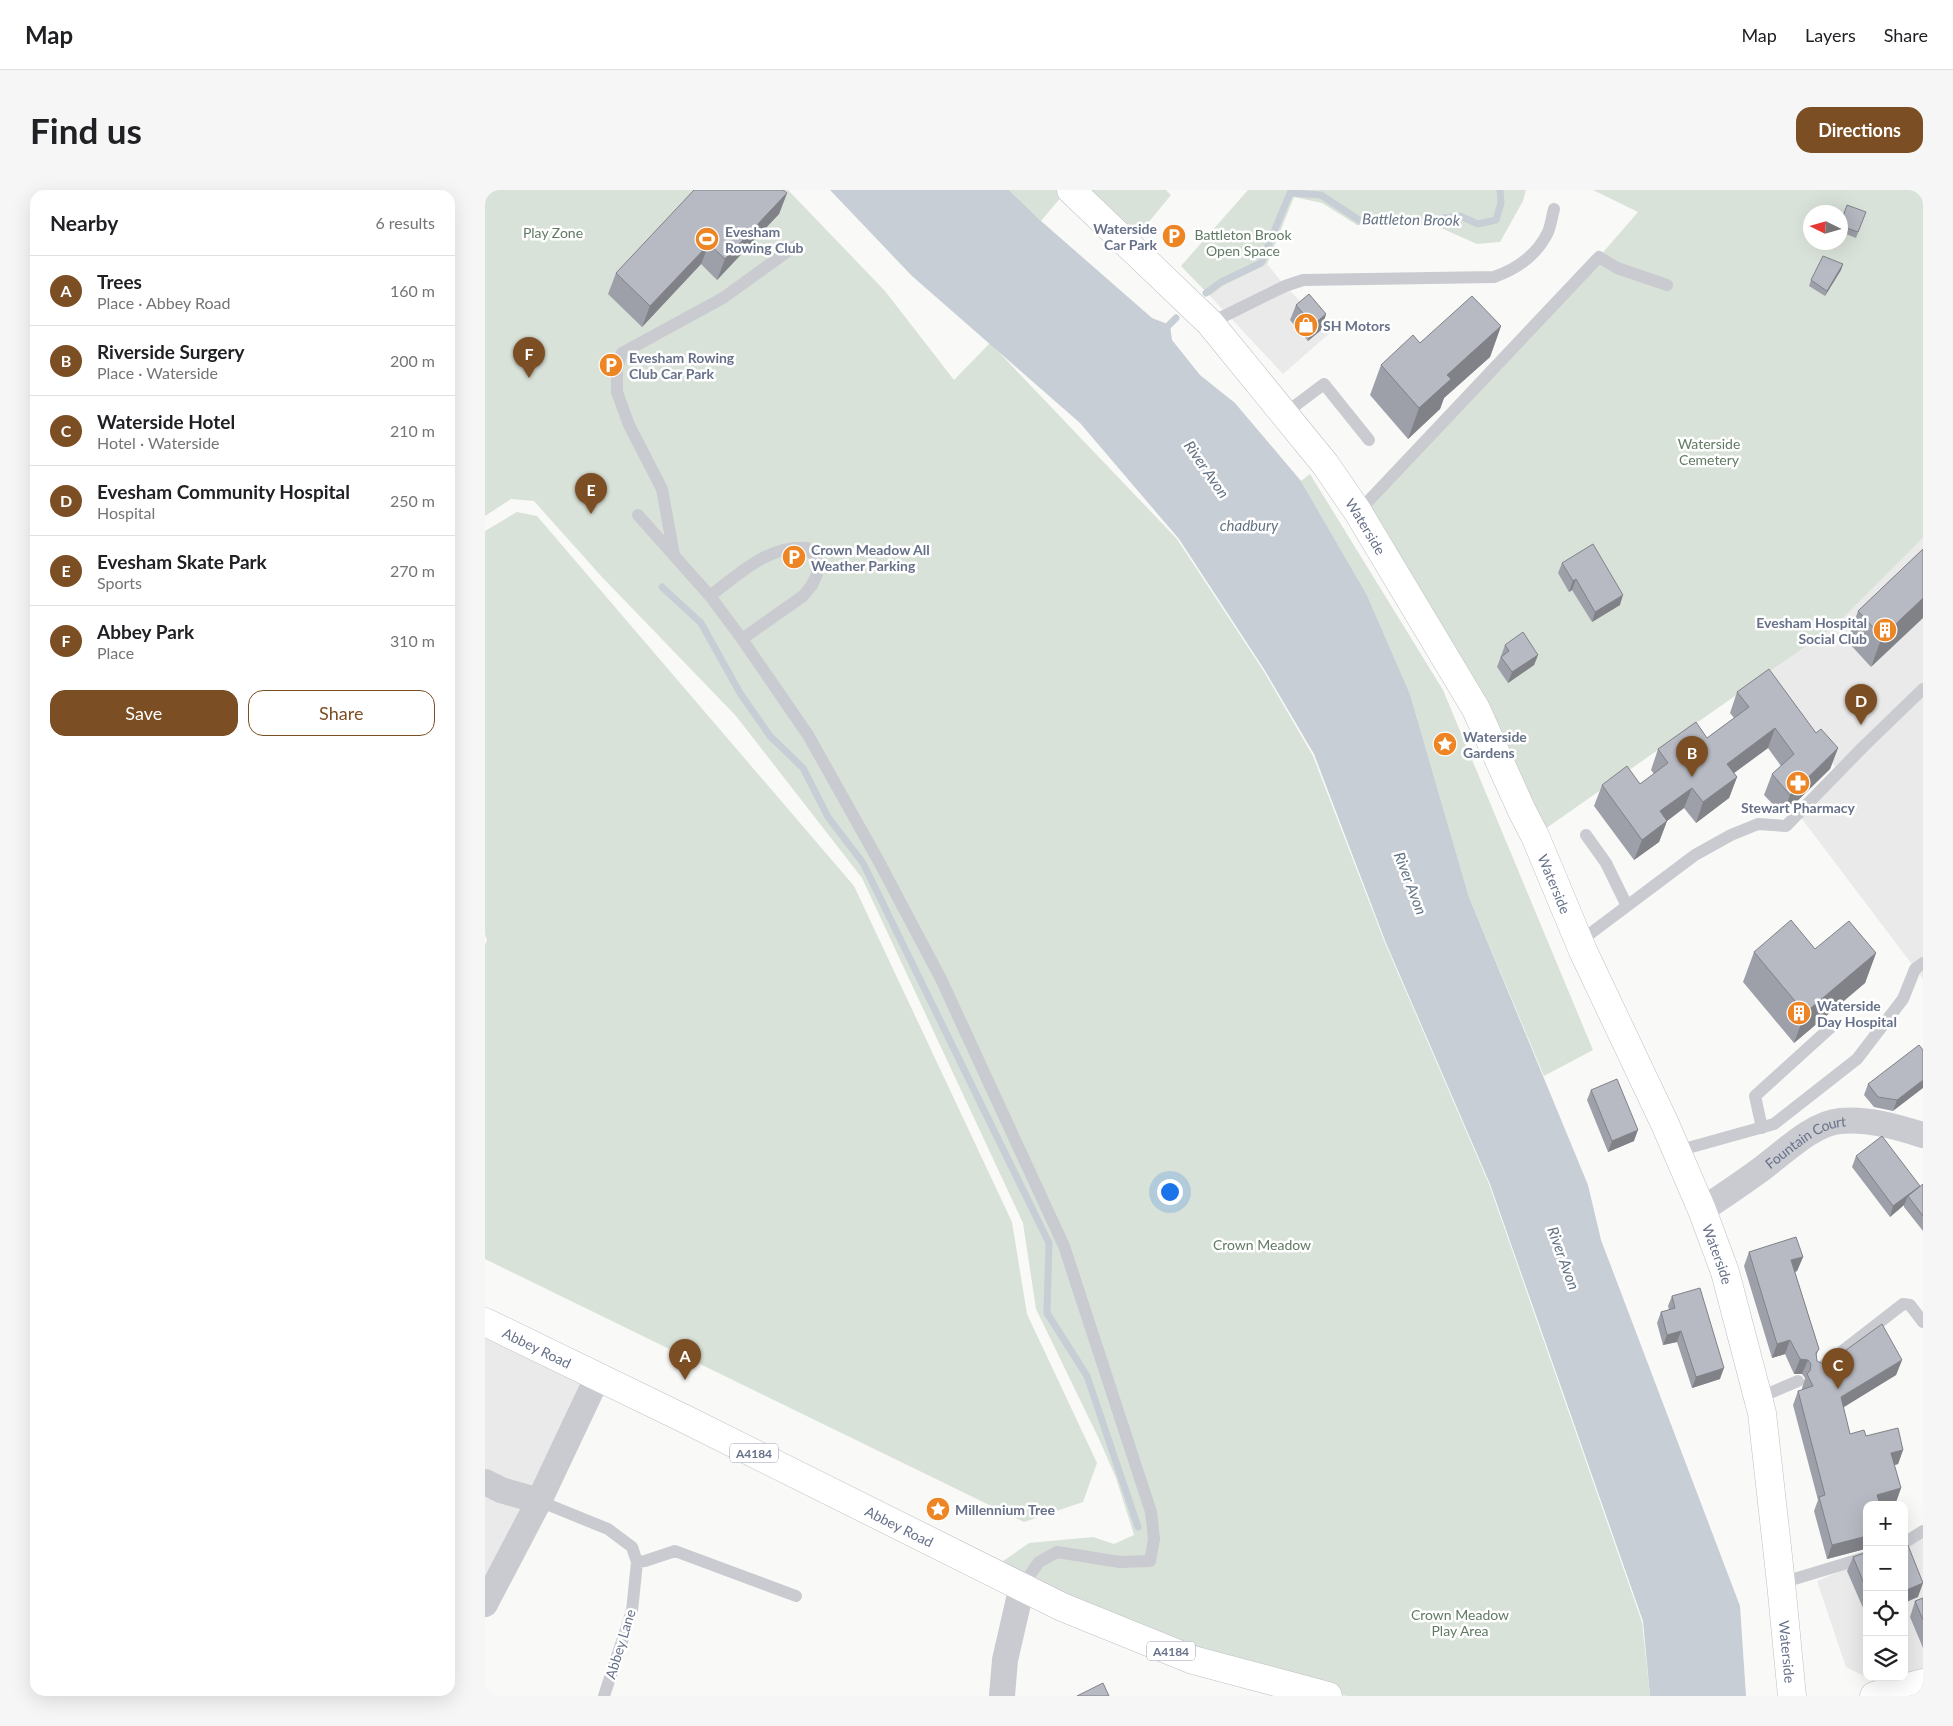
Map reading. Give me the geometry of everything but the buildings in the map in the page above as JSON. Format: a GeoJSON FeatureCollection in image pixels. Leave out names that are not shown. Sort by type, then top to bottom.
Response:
{"type":"FeatureCollection","features":[{"type":"Feature","properties":{"kind":"main road","name":"Waterside"},"geometry":{"type":"LineString","coordinates":[[1071,190],[1210,323],[1325,464],[1358,512],[1476,709],[1535,836],[1579,942],[1677,1151],[1725,1272],[1762,1412],[1792,1696]]}},
{"type":"Feature","properties":{"kind":"main road","name":"Abbey Road"},"geometry":{"type":"LineString","coordinates":[[485,1322],[1062,1606],[1193,1660],[1328,1696]]}},
{"type":"Feature","properties":{"kind":"main road"},"geometry":{"type":"LineString","coordinates":[[1874,1696],[1923,1683]]}},
{"type":"Feature","properties":{"kind":"street","name":"Fountain Court"},"geometry":{"type":"LineString","coordinates":[[1702,1210],[1824,1125],[1839,1121],[1859,1121],[1901,1128],[1923,1135]]}},
{"type":"Feature","properties":{"kind":"street"},"geometry":{"type":"LineString","coordinates":[[486,1599],[539,1501],[598,1376]]}},
{"type":"Feature","properties":{"kind":"street"},"geometry":{"type":"LineString","coordinates":[[485,1482],[501,1490],[539,1501]]}},
{"type":"Feature","properties":{"kind":"street"},"geometry":{"type":"LineString","coordinates":[[1002,1696],[1005,1660],[1022,1586]]}},
{"type":"Feature","properties":{"kind":"lane"},"geometry":{"type":"LineString","coordinates":[[1210,323],[1285,286],[1303,280],[1494,276],[1512,271],[1531,255],[1548,232],[1554,209]]}},
{"type":"Feature","properties":{"kind":"lane"},"geometry":{"type":"LineString","coordinates":[[674,557],[661,489],[629,425],[617,392],[617,369],[622,354],[723,298],[795,246]]}},
{"type":"Feature","properties":{"kind":"lane"},"geometry":{"type":"LineString","coordinates":[[1358,512],[1599,257],[1617,268],[1667,285]]}},
{"type":"Feature","properties":{"kind":"lane"},"geometry":{"type":"LineString","coordinates":[[1284,414],[1324,384],[1369,440]]}},
{"type":"Feature","properties":{"kind":"lane"},"geometry":{"type":"LineString","coordinates":[[638,515],[710,596],[742,638],[808,735],[877,858],[941,979],[1063,1246],[1151,1512],[1154,1539],[1150,1561],[1120,1562],[1057,1552],[1039,1562],[1022,1586]]}},
{"type":"Feature","properties":{"kind":"lane"},"geometry":{"type":"LineString","coordinates":[[710,596],[745,569],[773,552],[795,547],[807,548],[815,558],[817,574],[812,585],[803,596],[742,638]]}},
{"type":"Feature","properties":{"kind":"lane"},"geometry":{"type":"LineString","coordinates":[[1579,942],[1695,855],[1731,835],[1758,824],[1786,826],[1923,689]]}},
{"type":"Feature","properties":{"kind":"lane"},"geometry":{"type":"LineString","coordinates":[[1586,835],[1606,863],[1627,906]]}},
{"type":"Feature","properties":{"kind":"lane"},"geometry":{"type":"LineString","coordinates":[[1677,1151],[1774,1124],[1857,1059],[1903,999],[1915,969],[1923,963]]}},
{"type":"Feature","properties":{"kind":"lane"},"geometry":{"type":"LineString","coordinates":[[1762,1128],[1755,1096],[1830,1028]]}},
{"type":"Feature","properties":{"kind":"lane"},"geometry":{"type":"LineString","coordinates":[[1818,1370],[1903,1304],[1909,1305],[1923,1322]]}},
{"type":"Feature","properties":{"kind":"lane"},"geometry":{"type":"LineString","coordinates":[[1758,1398],[1798,1381]]}},
{"type":"Feature","properties":{"kind":"lane"},"geometry":{"type":"LineString","coordinates":[[539,1501],[608,1529],[632,1547],[637,1562],[675,1551],[796,1596]]}},
{"type":"Feature","properties":{"kind":"lane"},"geometry":{"type":"LineString","coordinates":[[1908,1541],[1923,1532]]}},
{"type":"Feature","properties":{"kind":"lane"},"geometry":{"type":"LineString","coordinates":[[1781,1583],[1863,1558]]}},
{"type":"Feature","properties":{"kind":"lane","name":"Abbey Lane"},"geometry":{"type":"LineString","coordinates":[[604,1696],[632,1611],[637,1562]]}},
{"type":"Feature","properties":{"kind":"shaded area"},"geometry":{"type":"Polygon","coordinates":[[[1267,264],[1285,286],[1331,332],[1283,374],[1210,296],[1223,286],[1267,264]]]}},
{"type":"Feature","properties":{"kind":"shaded area"},"geometry":{"type":"Polygon","coordinates":[[[1923,538],[1923,979],[1796,811],[1838,770],[1760,679],[1835,626],[1923,538]]]}},
{"type":"Feature","properties":{"kind":"shaded area"},"geometry":{"type":"Polygon","coordinates":[[[485,1331],[582,1378],[534,1493],[485,1591],[485,1331]]]}},
{"type":"Feature","properties":{"kind":"shaded area"},"geometry":{"type":"Polygon","coordinates":[[[1923,1527],[1923,1670],[1908,1674],[1908,1546],[1908,1537],[1923,1527]]]}},
{"type":"Feature","properties":{"kind":"shaded area"},"geometry":{"type":"Polygon","coordinates":[[[1863,1562],[1863,1676],[1846,1667],[1817,1581],[1863,1562]]]}},
{"type":"Feature","properties":{"kind":"green space","name":"Crown Meadow"},"geometry":{"type":"Polygon","coordinates":[[[485,190],[788,190],[885,291],[954,380],[990,343],[1177,539],[1263,670],[1313,756],[1385,943],[1489,1184],[1642,1622],[1650,1696],[1347,1696],[1335,1694],[1173,1648],[993,1568],[1029,1543],[1093,1537],[1114,1544],[1134,1535],[1116,1478],[1036,1309],[1023,1223],[862,878],[736,716],[601,576],[534,501],[511,499],[485,516],[485,190]]]}},
{"type":"Feature","properties":{"kind":"green space"},"geometry":{"type":"Polygon","coordinates":[[[1009,190],[1067,190],[1041,221],[1009,190]]]}},
{"type":"Feature","properties":{"kind":"green space"},"geometry":{"type":"Polygon","coordinates":[[[1071,190],[1166,190],[1171,195],[1129,246],[1071,190]]]}},
{"type":"Feature","properties":{"kind":"green space","name":"Battleton Brook Open Space"},"geometry":{"type":"Polygon","coordinates":[[[1248,190],[1526,190],[1523,201],[1500,242],[1477,244],[1432,224],[1357,225],[1322,203],[1294,197],[1267,264],[1223,286],[1210,296],[1181,266],[1248,190]]]}},
{"type":"Feature","properties":{"kind":"green space","name":"Waterside Cemetery"},"geometry":{"type":"Polygon","coordinates":[[[1593,190],[1923,190],[1923,538],[1835,626],[1535,836],[1358,512],[1599,257],[1638,212],[1593,190]]]}},
{"type":"Feature","properties":{"kind":"green space","name":"Waterside Gardens"},"geometry":{"type":"Polygon","coordinates":[[[1310,474],[1443,690],[1593,1050],[1544,1076],[1469,897],[1410,694],[1367,595],[1301,481],[1310,474]]]}},
{"type":"Feature","properties":{"kind":"green space"},"geometry":{"type":"Polygon","coordinates":[[[517,512],[537,516],[854,886],[1012,1222],[1027,1314],[1097,1463],[1083,1502],[1024,1522],[485,1259],[485,945],[487,940],[485,934],[485,531],[517,512]]]}},
{"type":"Feature","properties":{"kind":"water","name":"chadbury"},"geometry":{"type":"Polygon","coordinates":[[[830,190],[1009,190],[1041,221],[1152,318],[1170,325],[1172,340],[1200,375],[1235,403],[1301,481],[1367,595],[1410,694],[1469,897],[1588,1185],[1601,1240],[1740,1606],[1746,1696],[1650,1696],[1643,1621],[1490,1184],[1386,943],[1314,754],[1264,669],[1179,539],[1080,423],[912,276],[830,190]]]}},
{"type":"Feature","properties":{"kind":"waterway","name":"Battleton Brook"},"geometry":{"type":"LineString","coordinates":[[1206,293],[1221,282],[1261,263],[1290,193],[1321,195],[1359,220],[1411,222],[1460,216],[1478,224],[1496,220],[1501,203],[1500,190]]}},
{"type":"Feature","properties":{"kind":"waterway","name":"Battleton Brook"},"geometry":{"type":"LineString","coordinates":[[1164,330],[1176,318]]}},
{"type":"Feature","properties":{"kind":"waterway"},"geometry":{"type":"LineString","coordinates":[[662,587],[701,623],[740,693],[770,736],[803,768],[828,817],[863,863],[1049,1243],[1047,1313],[1087,1376],[1138,1527]]}},
{"type":"Feature","properties":{"kind":"place","name":"Waterside Car Park"},"geometry":{"type":"Point","coordinates":[1174,236]}},
{"type":"Feature","properties":{"kind":"place","name":"Evesham Rowing Club"},"geometry":{"type":"Point","coordinates":[707,239]}},
{"type":"Feature","properties":{"kind":"place","name":"SH Motors"},"geometry":{"type":"Point","coordinates":[1306,325]}},
{"type":"Feature","properties":{"kind":"place","name":"Evesham Rowing Club Car Park"},"geometry":{"type":"Point","coordinates":[611,365]}},
{"type":"Feature","properties":{"kind":"place","name":"Abbey Park"},"geometry":{"type":"Point","coordinates":[529,378]}},
{"type":"Feature","properties":{"kind":"place","name":"Evesham Skate Park"},"geometry":{"type":"Point","coordinates":[591,514]}},
{"type":"Feature","properties":{"kind":"place","name":"Crown Meadow All Weather Parking"},"geometry":{"type":"Point","coordinates":[794,557]}},
{"type":"Feature","properties":{"kind":"place","name":"Evesham Hospital Social Club"},"geometry":{"type":"Point","coordinates":[1885,630]}},
{"type":"Feature","properties":{"kind":"place","name":"Evesham Community Hospital"},"geometry":{"type":"Point","coordinates":[1861,725]}},
{"type":"Feature","properties":{"kind":"place","name":"Waterside Gardens"},"geometry":{"type":"Point","coordinates":[1445,744]}},
{"type":"Feature","properties":{"kind":"place","name":"Riverside Surgery"},"geometry":{"type":"Point","coordinates":[1692,777]}},
{"type":"Feature","properties":{"kind":"place","name":"Stewart Pharmacy"},"geometry":{"type":"Point","coordinates":[1798,783]}},
{"type":"Feature","properties":{"kind":"place","name":"Waterside Day Hospital"},"geometry":{"type":"Point","coordinates":[1799,1013]}},
{"type":"Feature","properties":{"kind":"place","name":"Trees"},"geometry":{"type":"Point","coordinates":[685,1380]}},
{"type":"Feature","properties":{"kind":"place","name":"Waterside Hotel"},"geometry":{"type":"Point","coordinates":[1838,1389]}},
{"type":"Feature","properties":{"kind":"place","name":"Millennium Tree"},"geometry":{"type":"Point","coordinates":[938,1509]}},
{"type":"Feature","properties":{"kind":"park label","name":"Play Zone"},"geometry":{"type":"Point","coordinates":[553,232]}},
{"type":"Feature","properties":{"kind":"park label","name":"Crown Meadow Play Area"},"geometry":{"type":"Point","coordinates":[1460,1622]}},
{"type":"Feature","properties":{"kind":"water label","name":"River Avon"},"geometry":{"type":"Point","coordinates":[1207,469]}},
{"type":"Feature","properties":{"kind":"water label","name":"River Avon"},"geometry":{"type":"Point","coordinates":[1411,883]}},
{"type":"Feature","properties":{"kind":"water label","name":"River Avon"},"geometry":{"type":"Point","coordinates":[1564,1258]}}]}
